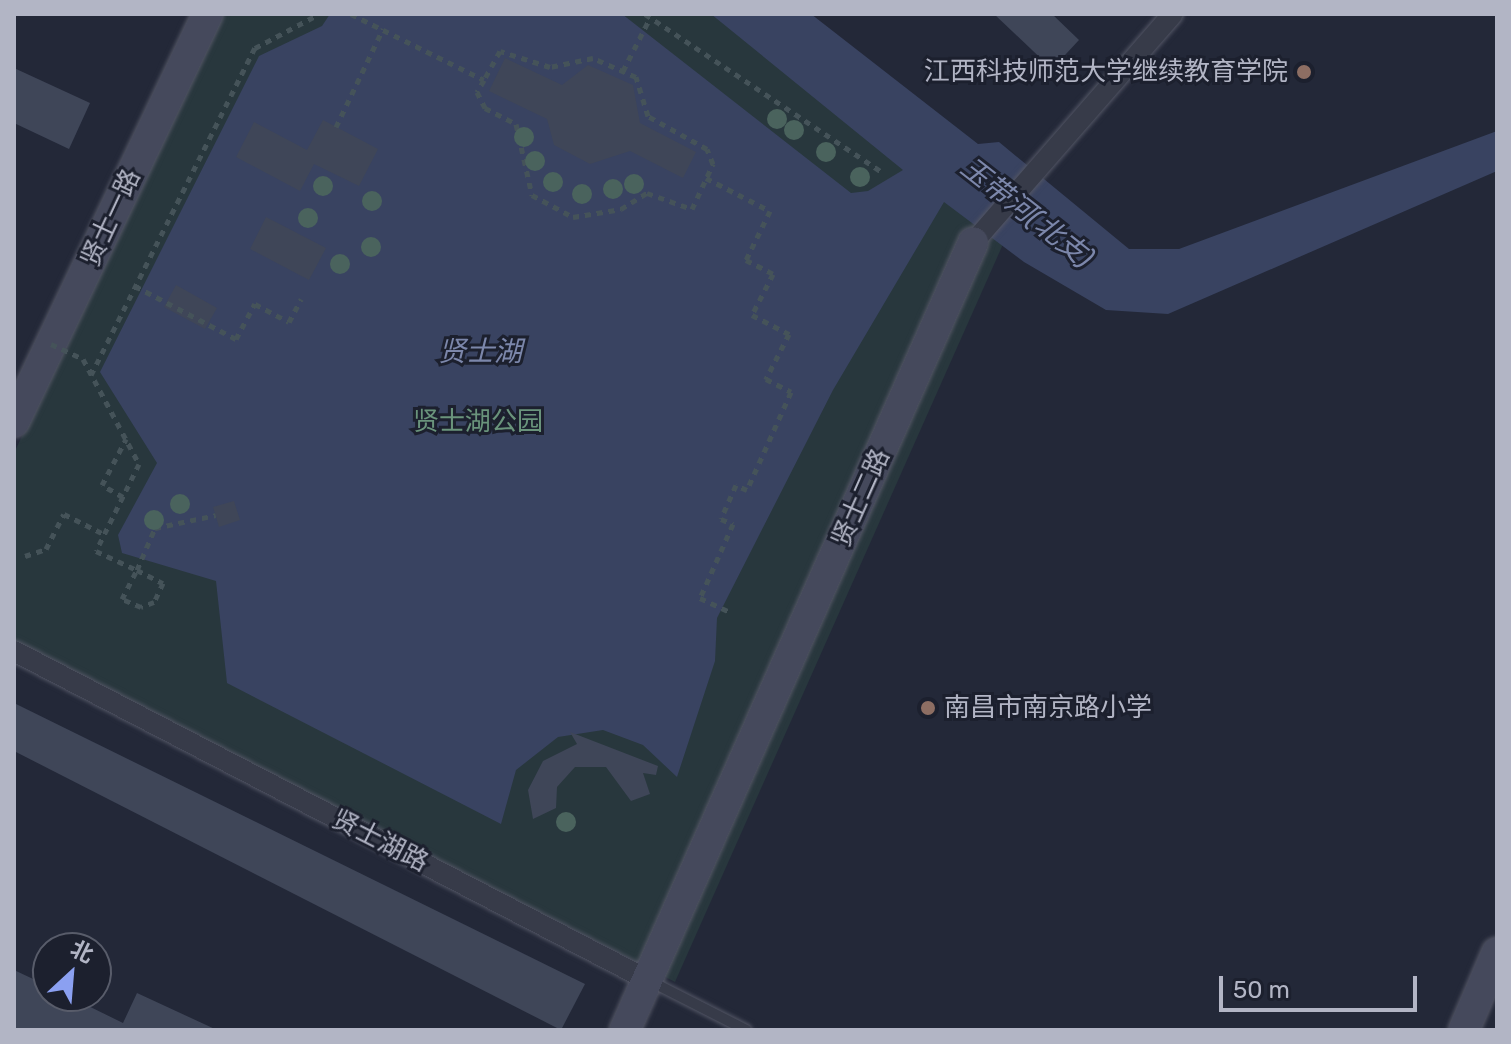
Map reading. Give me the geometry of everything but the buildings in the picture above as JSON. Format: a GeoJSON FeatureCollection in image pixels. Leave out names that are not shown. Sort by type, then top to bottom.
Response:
{"type":"FeatureCollection","features":[{"type":"Feature","properties":{"kind":"street","name":"贤士一路"},"geometry":{"type":"LineString","coordinates":[[14,422],[208,14]]}},
{"type":"Feature","properties":{"kind":"street","name":"贤士二路"},"geometry":{"type":"LineString","coordinates":[[625,1030],[973,243],[1084,111],[1173,14]]}},
{"type":"Feature","properties":{"kind":"street","name":"贤士湖路"},"geometry":{"type":"LineString","coordinates":[[14,651],[648,980]]}},
{"type":"Feature","properties":{"kind":"street"},"geometry":{"type":"LineString","coordinates":[[1464,1030],[1497,953]]}},
{"type":"Feature","properties":{"kind":"street"},"geometry":{"type":"LineString","coordinates":[[1477,1030],[1497,983]]}},
{"type":"Feature","properties":{"kind":"lane","name":"贤士湖路"},"geometry":{"type":"LineString","coordinates":[[648,980],[746,1030]]}},
{"type":"Feature","properties":{"kind":"path"},"geometry":{"type":"LineString","coordinates":[[91,375],[255,48],[319,14]]}},
{"type":"Feature","properties":{"kind":"path"},"geometry":{"type":"LineString","coordinates":[[351,14],[484,80]]}},
{"type":"Feature","properties":{"kind":"path"},"geometry":{"type":"LineString","coordinates":[[623,71],[648,16],[882,172]]}},
{"type":"Feature","properties":{"kind":"path"},"geometry":{"type":"LineString","coordinates":[[336,127],[383,29]]}},
{"type":"Feature","properties":{"kind":"path"},"geometry":{"type":"LineString","coordinates":[[500,51],[550,67],[593,58],[623,71],[636,77],[648,116],[707,149],[713,164],[692,209],[647,193],[621,209],[573,217],[532,195],[516,124],[485,108],[477,92],[500,51]]}},
{"type":"Feature","properties":{"kind":"path"},"geometry":{"type":"LineString","coordinates":[[706,178],[716,186],[770,211],[746,260],[773,274],[752,315],[789,334],[766,379],[791,392],[747,490],[736,485],[721,519],[733,524],[700,598],[730,612]]}},
{"type":"Feature","properties":{"kind":"path"},"geometry":{"type":"LineString","coordinates":[[135,286],[236,339],[255,304],[289,322],[301,299]]}},
{"type":"Feature","properties":{"kind":"path"},"geometry":{"type":"LineString","coordinates":[[51,344],[83,359],[139,464],[96,551],[137,570],[163,583],[154,602],[141,607],[122,599],[137,570],[155,528],[216,515]]}},
{"type":"Feature","properties":{"kind":"path"},"geometry":{"type":"LineString","coordinates":[[123,497],[102,485],[126,439]]}},
{"type":"Feature","properties":{"kind":"path"},"geometry":{"type":"LineString","coordinates":[[25,556],[46,549],[64,514],[104,534]]}},
{"type":"Feature","properties":{"kind":"green space","name":"贤士湖"},"geometry":{"type":"Polygon","coordinates":[[[221,14],[729,14],[1008,233],[675,982],[14,644],[14,453],[221,14]]]}},
{"type":"Feature","properties":{"kind":"water","name":"贤士湖"},"geometry":{"type":"Polygon","coordinates":[[[330,14],[622,14],[851,193],[868,191],[903,170],[711,14],[811,14],[978,144],[999,142],[1129,249],[1179,249],[1497,131],[1497,171],[1168,314],[1106,310],[1024,262],[944,202],[833,390],[717,618],[715,661],[677,777],[643,745],[603,730],[558,737],[516,770],[501,824],[227,683],[216,581],[122,553],[118,535],[157,463],[100,372],[259,56],[322,26],[330,14]]]}},
{"type":"Feature","properties":{"kind":"place","name":"江西科技师范大学继续教育学院"},"geometry":{"type":"Point","coordinates":[1304,72]}},
{"type":"Feature","properties":{"kind":"place","name":"南昌市南京路小学"},"geometry":{"type":"Point","coordinates":[928,708]}},
{"type":"Feature","properties":{"kind":"water label","name":"玉带河(北支)"},"geometry":{"type":"Point","coordinates":[1027,213]}},
{"type":"Feature","properties":{"kind":"park label","name":"贤士湖公园"},"geometry":{"type":"Point","coordinates":[478,422]}}]}
